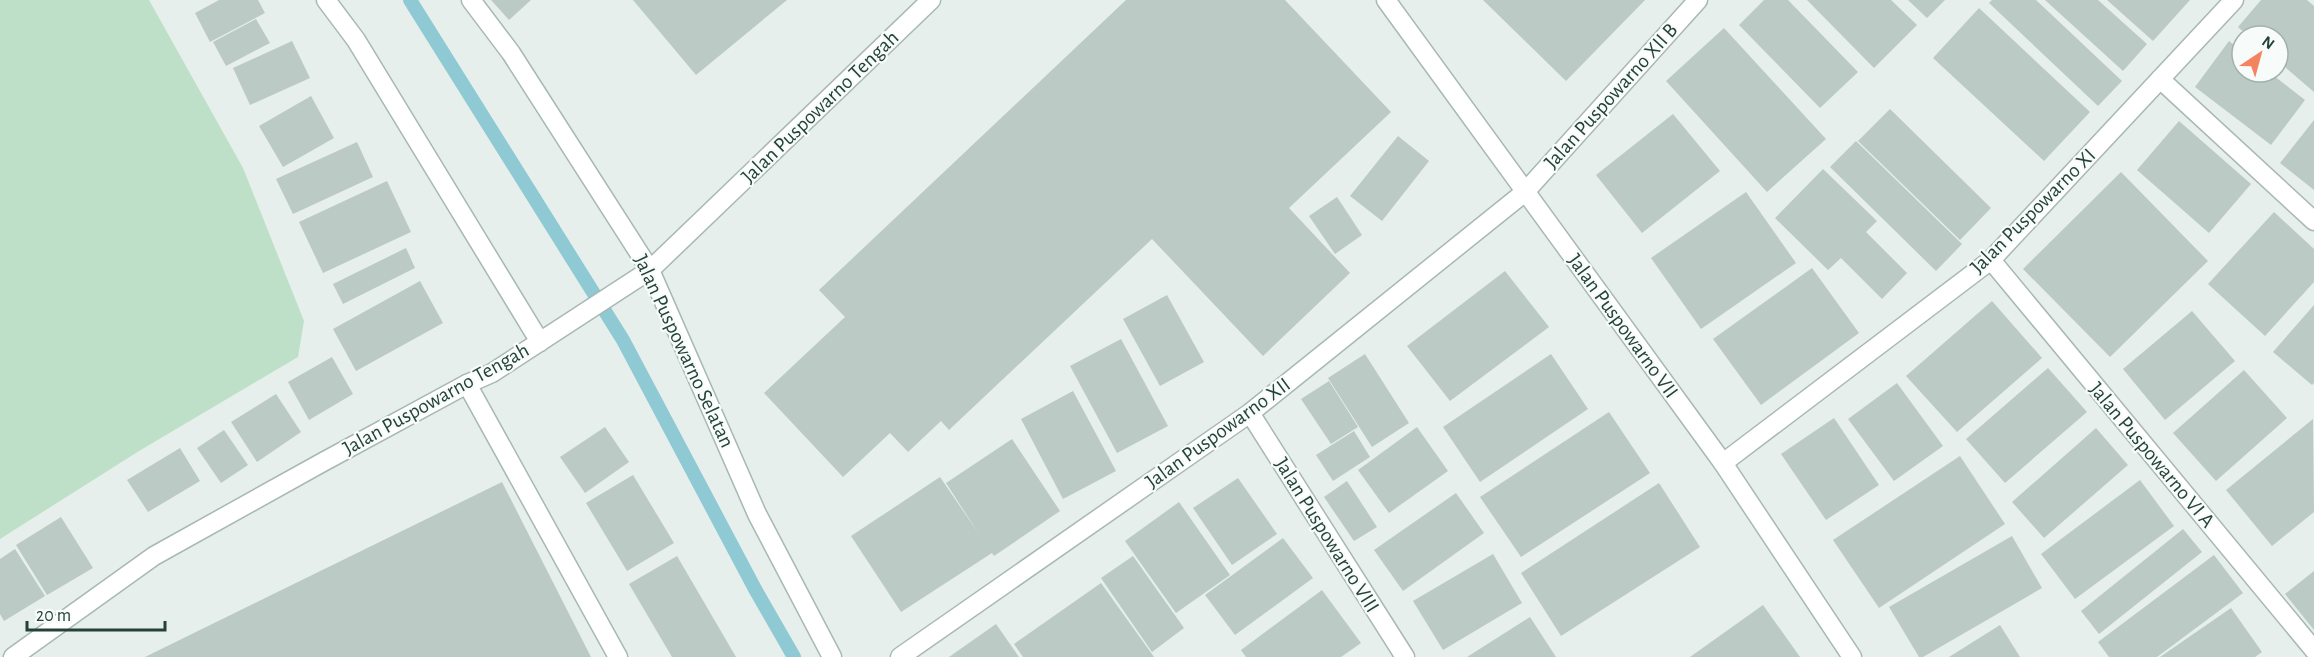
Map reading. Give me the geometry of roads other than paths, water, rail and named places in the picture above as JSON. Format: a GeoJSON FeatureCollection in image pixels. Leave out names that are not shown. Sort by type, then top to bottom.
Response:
{"type":"FeatureCollection","features":[{"type":"Feature","properties":{"kind":"street"},"geometry":{"type":"LineString","coordinates":[[326,0],[356,40],[540,342]]}},
{"type":"Feature","properties":{"kind":"street","name":"Jalan Puspowarno Selatan"},"geometry":{"type":"LineString","coordinates":[[471,0],[511,53],[651,270],[757,514],[831,657]]}},
{"type":"Feature","properties":{"kind":"street","name":"Jalan Puspowarno Tengah"},"geometry":{"type":"LineString","coordinates":[[13,657],[154,556],[467,384],[492,373],[651,270],[931,0]]}},
{"type":"Feature","properties":{"kind":"street","name":"Jalan Puspowarno VII"},"geometry":{"type":"LineString","coordinates":[[1386,0],[1723,463],[1852,657]]}},
{"type":"Feature","properties":{"kind":"street","name":"Jalan Puspowarno XII B"},"geometry":{"type":"LineString","coordinates":[[1525,192],[1698,0]]}},
{"type":"Feature","properties":{"kind":"street","name":"Jalan Puspowarno XI"},"geometry":{"type":"LineString","coordinates":[[1723,463],[1991,260],[2234,0]]}},
{"type":"Feature","properties":{"kind":"street"},"geometry":{"type":"LineString","coordinates":[[2160,79],[2314,221]]}},
{"type":"Feature","properties":{"kind":"street","name":"Jalan Puspowarno XII"},"geometry":{"type":"LineString","coordinates":[[900,657],[1250,413],[1525,192]]}},
{"type":"Feature","properties":{"kind":"street","name":"Jalan Puspowarno VI A"},"geometry":{"type":"LineString","coordinates":[[1991,260],[2314,650]]}},
{"type":"Feature","properties":{"kind":"street"},"geometry":{"type":"LineString","coordinates":[[467,384],[618,657]]}},
{"type":"Feature","properties":{"kind":"street","name":"Jalan Puspowarno VIII"},"geometry":{"type":"LineString","coordinates":[[1250,413],[1405,657]]}},
{"type":"Feature","properties":{"kind":"waterway"},"geometry":{"type":"LineString","coordinates":[[410,0],[623,340],[755,589],[794,657]]}}]}
